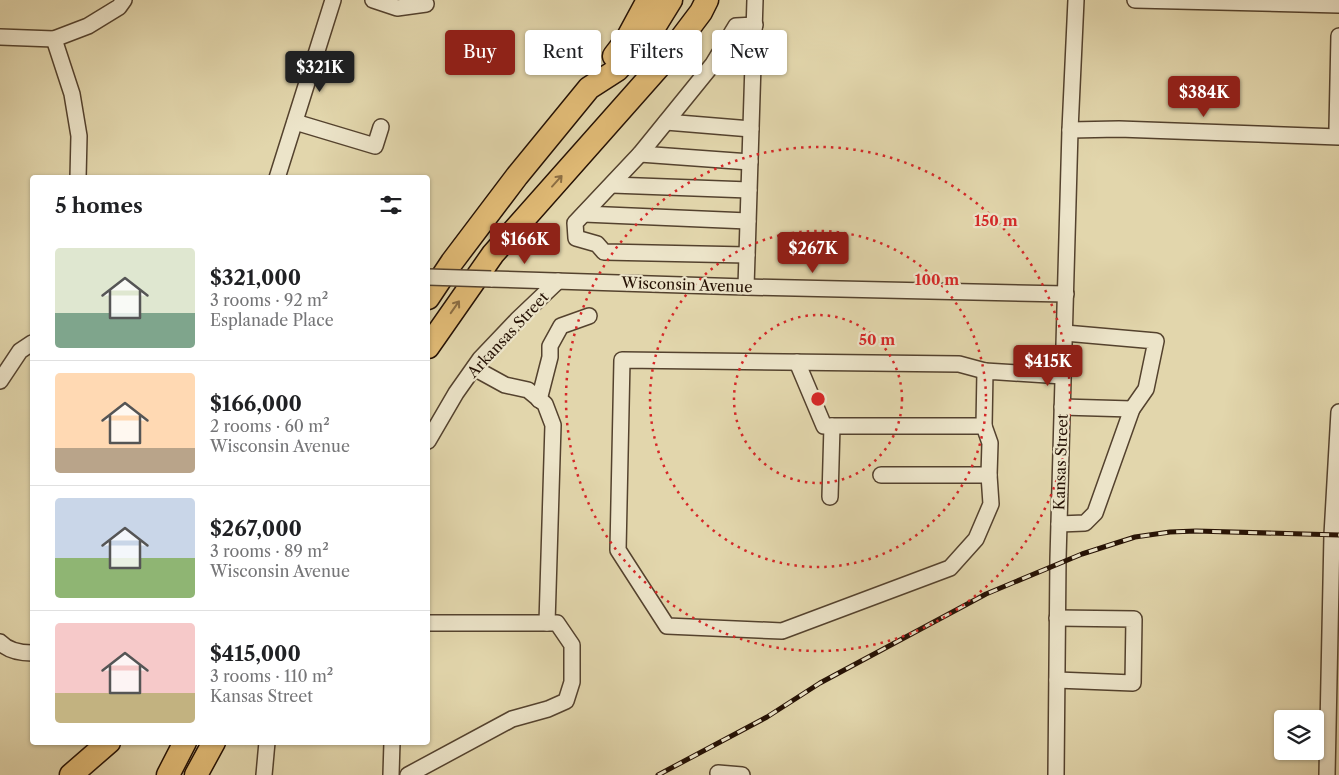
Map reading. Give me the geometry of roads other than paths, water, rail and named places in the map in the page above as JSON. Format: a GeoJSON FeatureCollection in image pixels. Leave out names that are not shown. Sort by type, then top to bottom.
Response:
{"type":"FeatureCollection","features":[{"type":"Feature","properties":{"kind":"highway"},"geometry":{"type":"LineString","coordinates":[[430,295],[452,262],[517,176],[627,39],[648,0]]}},
{"type":"Feature","properties":{"kind":"highway"},"geometry":{"type":"LineString","coordinates":[[589,88],[617,70],[650,34],[671,0]]}},
{"type":"Feature","properties":{"kind":"highway"},"geometry":{"type":"LineString","coordinates":[[430,344],[493,254],[664,61],[701,12],[707,0]]}},
{"type":"Feature","properties":{"kind":"highway"},"geometry":{"type":"LineString","coordinates":[[72,775],[106,745]]}},
{"type":"Feature","properties":{"kind":"highway"},"geometry":{"type":"LineString","coordinates":[[168,775],[183,745]]}},
{"type":"Feature","properties":{"kind":"highway"},"geometry":{"type":"LineString","coordinates":[[196,775],[212,745]]}},
{"type":"Feature","properties":{"kind":"street"},"geometry":{"type":"LineString","coordinates":[[0,37],[54,38],[88,26],[119,7],[124,0]]}},
{"type":"Feature","properties":{"kind":"street"},"geometry":{"type":"LineString","coordinates":[[278,175],[333,0]]}},
{"type":"Feature","properties":{"kind":"street"},"geometry":{"type":"LineString","coordinates":[[373,0],[397,8],[426,4]]}},
{"type":"Feature","properties":{"kind":"street"},"geometry":{"type":"LineString","coordinates":[[746,287],[756,0]]}},
{"type":"Feature","properties":{"kind":"street","name":"Kansas Street"},"geometry":{"type":"LineString","coordinates":[[1056,775],[1057,618],[1062,407],[1070,130],[1076,0]]}},
{"type":"Feature","properties":{"kind":"street"},"geometry":{"type":"LineString","coordinates":[[1135,0],[1339,5]]}},
{"type":"Feature","properties":{"kind":"street"},"geometry":{"type":"LineString","coordinates":[[747,255],[604,252],[597,244],[576,238],[575,223],[640,154],[714,64],[736,26],[755,26]]}},
{"type":"Feature","properties":{"kind":"street"},"geometry":{"type":"LineString","coordinates":[[1339,36],[1337,128],[1339,129]]}},
{"type":"Feature","properties":{"kind":"street"},"geometry":{"type":"LineString","coordinates":[[54,38],[72,94],[79,136],[78,175]]}},
{"type":"Feature","properties":{"kind":"street"},"geometry":{"type":"LineString","coordinates":[[295,122],[375,146],[381,127]]}},
{"type":"Feature","properties":{"kind":"street"},"geometry":{"type":"LineString","coordinates":[[666,122],[751,129]]}},
{"type":"Feature","properties":{"kind":"street"},"geometry":{"type":"LineString","coordinates":[[1070,130],[1119,129],[1339,137]]}},
{"type":"Feature","properties":{"kind":"street"},"geometry":{"type":"LineString","coordinates":[[640,154],[750,162]]}},
{"type":"Feature","properties":{"kind":"street"},"geometry":{"type":"LineString","coordinates":[[612,185],[749,190]]}},
{"type":"Feature","properties":{"kind":"street"},"geometry":{"type":"LineString","coordinates":[[584,214],[748,221]]}},
{"type":"Feature","properties":{"kind":"street","name":"Wisconsin Avenue"},"geometry":{"type":"LineString","coordinates":[[430,277],[746,287],[1066,294]]}},
{"type":"Feature","properties":{"kind":"street","name":"Arkansas Street"},"geometry":{"type":"LineString","coordinates":[[430,438],[456,393],[480,359],[558,281]]}},
{"type":"Feature","properties":{"kind":"street"},"geometry":{"type":"LineString","coordinates":[[539,400],[550,357],[550,346],[561,326],[589,316]]}},
{"type":"Feature","properties":{"kind":"street"},"geometry":{"type":"LineString","coordinates":[[1059,524],[1084,523],[1095,513],[1132,409],[1146,389],[1156,341],[1065,333]]}},
{"type":"Feature","properties":{"kind":"street"},"geometry":{"type":"LineString","coordinates":[[0,381],[20,351],[30,344]]}},
{"type":"Feature","properties":{"kind":"street"},"geometry":{"type":"LineString","coordinates":[[985,372],[984,426],[990,442],[989,475],[991,504],[976,539],[950,568],[782,631],[667,626],[618,550],[622,360],[959,364],[985,372],[1063,376]]}},
{"type":"Feature","properties":{"kind":"street"},"geometry":{"type":"LineString","coordinates":[[797,362],[824,426],[984,426]]}},
{"type":"Feature","properties":{"kind":"street"},"geometry":{"type":"LineString","coordinates":[[474,368],[505,385],[528,390],[545,404],[553,425],[547,623]]}},
{"type":"Feature","properties":{"kind":"street"},"geometry":{"type":"LineString","coordinates":[[1062,407],[1132,409]]}},
{"type":"Feature","properties":{"kind":"street"},"geometry":{"type":"LineString","coordinates":[[1326,775],[1332,535],[1339,412]]}},
{"type":"Feature","properties":{"kind":"street"},"geometry":{"type":"LineString","coordinates":[[830,497],[832,426]]}},
{"type":"Feature","properties":{"kind":"street"},"geometry":{"type":"LineString","coordinates":[[881,475],[989,475]]}},
{"type":"Feature","properties":{"kind":"street"},"geometry":{"type":"LineString","coordinates":[[1057,618],[1134,620],[1133,684],[1057,680]]}},
{"type":"Feature","properties":{"kind":"street"},"geometry":{"type":"LineString","coordinates":[[408,775],[512,720],[548,709],[566,701],[572,682],[572,645],[557,623],[430,623]]}},
{"type":"Feature","properties":{"kind":"street"},"geometry":{"type":"LineString","coordinates":[[0,642],[3,646],[26,653]]}},
{"type":"Feature","properties":{"kind":"street"},"geometry":{"type":"LineString","coordinates":[[264,775],[267,745]]}},
{"type":"Feature","properties":{"kind":"street"},"geometry":{"type":"LineString","coordinates":[[391,775],[392,745]]}},
{"type":"Feature","properties":{"kind":"street"},"geometry":{"type":"LineString","coordinates":[[718,773],[742,775]]}},
{"type":"Feature","properties":{"kind":"railway"},"geometry":{"type":"LineString","coordinates":[[658,775],[767,717],[820,683],[986,594],[1082,554],[1135,537],[1170,532],[1339,535]]}}]}
